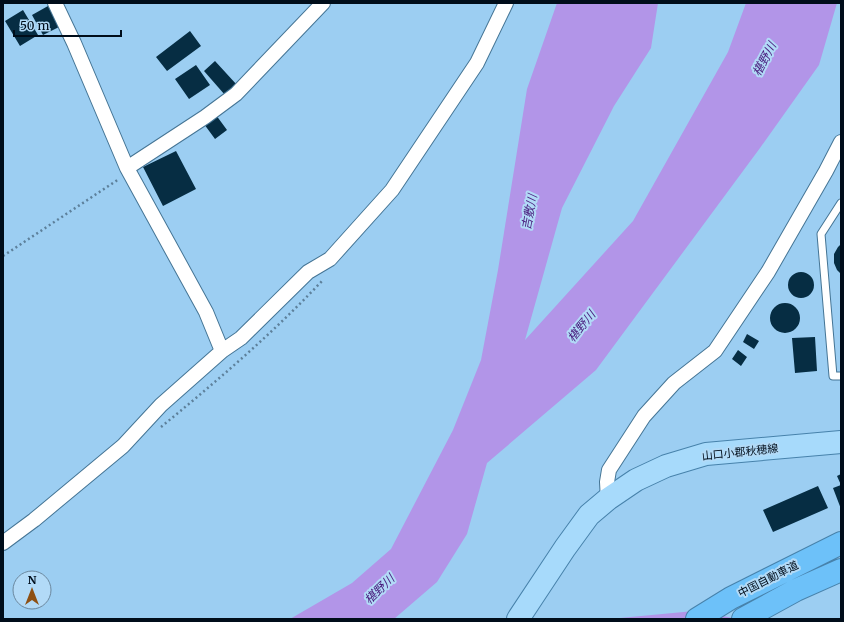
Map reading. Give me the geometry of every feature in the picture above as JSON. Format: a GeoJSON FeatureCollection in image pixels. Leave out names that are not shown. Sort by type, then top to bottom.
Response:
{"type":"FeatureCollection","features":[{"type":"Feature","properties":{"kind":"highway","name":"中国自動車道"},"geometry":{"type":"LineString","coordinates":[[696,619],[731,598],[841,543]]}},
{"type":"Feature","properties":{"kind":"highway","name":"中国自動車道"},"geometry":{"type":"LineString","coordinates":[[743,619],[796,590],[841,570]]}},
{"type":"Feature","properties":{"kind":"main road","name":"山口小郡秋穂線"},"geometry":{"type":"LineString","coordinates":[[523,612],[565,548],[590,515],[608,499],[636,480],[666,466],[706,454],[841,442]]}},
{"type":"Feature","properties":{"kind":"street"},"geometry":{"type":"LineString","coordinates":[[55,3],[74,43],[128,170],[206,312],[222,351]]}},
{"type":"Feature","properties":{"kind":"street"},"geometry":{"type":"LineString","coordinates":[[128,170],[236,94],[323,3]]}},
{"type":"Feature","properties":{"kind":"street"},"geometry":{"type":"LineString","coordinates":[[3,543],[34,520],[122,446],[161,405],[222,351],[240,338],[308,272],[330,260],[392,190],[477,63],[506,3]]}},
{"type":"Feature","properties":{"kind":"street"},"geometry":{"type":"LineString","coordinates":[[608,499],[607,482],[609,470],[649,411],[674,383],[715,351],[768,272],[841,142]]}},
{"type":"Feature","properties":{"kind":"lane"},"geometry":{"type":"LineString","coordinates":[[841,203],[821,234],[833,376],[841,376]]}},
{"type":"Feature","properties":{"kind":"path"},"geometry":{"type":"LineString","coordinates":[[3,256],[128,170]]}},
{"type":"Feature","properties":{"kind":"water"},"geometry":{"type":"Polygon","coordinates":[[[557,3],[658,3],[651,48],[614,106],[562,208],[525,340],[633,221],[728,52],[746,3],[837,3],[819,65],[760,148],[596,370],[487,463],[467,534],[437,582],[394,619],[290,619],[352,583],[391,549],[453,430],[481,360],[498,270],[527,89],[557,3]]]}},
{"type":"Feature","properties":{"kind":"water"},"geometry":{"type":"Polygon","coordinates":[[[694,611],[739,619],[617,619],[620,618],[694,611]]]}},
{"type":"Feature","properties":{"kind":"building"},"geometry":{"type":"Polygon","coordinates":[[[48,6],[59,27],[43,35],[32,15],[48,6]]]}},
{"type":"Feature","properties":{"kind":"building"},"geometry":{"type":"Polygon","coordinates":[[[23,10],[38,35],[20,46],[5,21],[23,10]]]}},
{"type":"Feature","properties":{"kind":"building"},"geometry":{"type":"Polygon","coordinates":[[[190,31],[201,46],[167,71],[156,57],[190,31]]]}},
{"type":"Feature","properties":{"kind":"building"},"geometry":{"type":"Polygon","coordinates":[[[215,61],[237,85],[225,95],[204,71],[215,61]]]}},
{"type":"Feature","properties":{"kind":"building"},"geometry":{"type":"Polygon","coordinates":[[[196,65],[210,85],[189,99],[175,79],[196,65]]]}},
{"type":"Feature","properties":{"kind":"building"},"geometry":{"type":"Polygon","coordinates":[[[216,115],[227,130],[215,139],[204,124],[216,115]]]}},
{"type":"Feature","properties":{"kind":"building"},"geometry":{"type":"Polygon","coordinates":[[[176,151],[196,189],[163,206],[143,167],[176,151]]]}},
{"type":"Feature","properties":{"kind":"building"},"geometry":{"type":"Polygon","coordinates":[[[841,244],[841,274],[837,270],[834,263],[834,254],[841,244]]]}},
{"type":"Feature","properties":{"kind":"building"},"geometry":{"type":"Polygon","coordinates":[[[801,272],[810,276],[814,285],[810,294],[801,298],[792,294],[788,285],[792,276],[801,272]]]}},
{"type":"Feature","properties":{"kind":"building"},"geometry":{"type":"Polygon","coordinates":[[[785,303],[791,304],[799,312],[799,324],[791,332],[785,333],[779,332],[771,324],[770,318],[771,312],[779,304],[785,303]]]}},
{"type":"Feature","properties":{"kind":"building"},"geometry":{"type":"Polygon","coordinates":[[[747,334],[759,341],[754,349],[743,342],[747,334]]]}},
{"type":"Feature","properties":{"kind":"building"},"geometry":{"type":"Polygon","coordinates":[[[815,337],[817,371],[795,373],[792,338],[815,337]]]}},
{"type":"Feature","properties":{"kind":"building"},"geometry":{"type":"Polygon","coordinates":[[[738,350],[747,357],[741,366],[732,359],[738,350]]]}},
{"type":"Feature","properties":{"kind":"building"},"geometry":{"type":"Polygon","coordinates":[[[841,474],[841,485],[837,476],[841,474]]]}},
{"type":"Feature","properties":{"kind":"building"},"geometry":{"type":"Polygon","coordinates":[[[841,485],[841,509],[833,488],[841,485]]]}},
{"type":"Feature","properties":{"kind":"building"},"geometry":{"type":"Polygon","coordinates":[[[818,486],[828,508],[773,532],[763,510],[818,486]]]}},
{"type":"Feature","properties":{"kind":"water label","name":"椹野川"},"geometry":{"type":"Point","coordinates":[764,59]}},
{"type":"Feature","properties":{"kind":"water label","name":"吉敷川"},"geometry":{"type":"Point","coordinates":[529,212]}},
{"type":"Feature","properties":{"kind":"water label","name":"椹野川"},"geometry":{"type":"Point","coordinates":[581,326]}},
{"type":"Feature","properties":{"kind":"water label","name":"椹野川"},"geometry":{"type":"Point","coordinates":[379,589]}}]}
